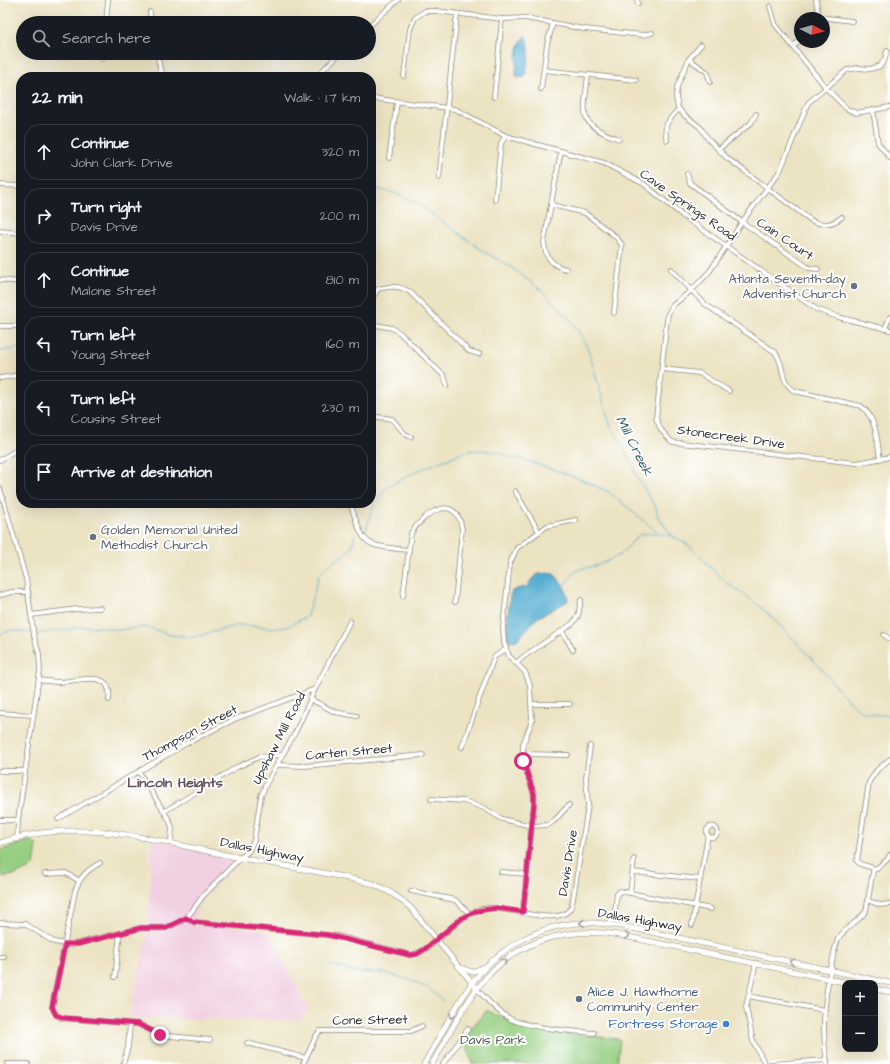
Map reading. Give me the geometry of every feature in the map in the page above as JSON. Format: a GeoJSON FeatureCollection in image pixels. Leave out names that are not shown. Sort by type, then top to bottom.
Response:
{"type":"FeatureCollection","features":[{"type":"Feature","properties":{"kind":"main road","name":"Dallas Highway"},"geometry":{"type":"LineString","coordinates":[[0,843],[61,831],[82,830],[110,832],[171,842],[380,887],[393,894],[406,904],[437,939],[477,989]]}},
{"type":"Feature","properties":{"kind":"main road","name":"Dallas Highway"},"geometry":{"type":"LineString","coordinates":[[0,847],[17,839]]}},
{"type":"Feature","properties":{"kind":"main road","name":"Dallas Highway"},"geometry":{"type":"LineString","coordinates":[[424,1064],[472,983],[488,965],[518,942],[540,932],[560,926],[581,923],[620,926],[890,983]]}},
{"type":"Feature","properties":{"kind":"main road","name":"Dallas Highway"},"geometry":{"type":"LineString","coordinates":[[432,1064],[477,989],[496,968],[519,951],[543,939],[570,933],[597,932],[619,935],[842,982]]}},
{"type":"Feature","properties":{"kind":"main road"},"geometry":{"type":"LineString","coordinates":[[458,965],[464,970],[472,972],[488,965]]}},
{"type":"Feature","properties":{"kind":"main road"},"geometry":{"type":"LineString","coordinates":[[878,990],[890,992]]}},
{"type":"Feature","properties":{"kind":"street"},"geometry":{"type":"LineString","coordinates":[[107,16],[108,0]]}},
{"type":"Feature","properties":{"kind":"street"},"geometry":{"type":"LineString","coordinates":[[376,20],[398,0]]}},
{"type":"Feature","properties":{"kind":"street"},"geometry":{"type":"LineString","coordinates":[[816,0],[818,12]]}},
{"type":"Feature","properties":{"kind":"street"},"geometry":{"type":"LineString","coordinates":[[770,6],[770,14],[775,24],[827,89],[847,109],[856,112],[890,107]]}},
{"type":"Feature","properties":{"kind":"street"},"geometry":{"type":"LineString","coordinates":[[404,76],[410,29],[415,18],[425,11],[502,19],[526,18],[584,29],[644,35],[652,33]]}},
{"type":"Feature","properties":{"kind":"street"},"geometry":{"type":"LineString","coordinates":[[150,12],[150,16]]}},
{"type":"Feature","properties":{"kind":"street"},"geometry":{"type":"LineString","coordinates":[[438,178],[457,14]]}},
{"type":"Feature","properties":{"kind":"street"},"geometry":{"type":"LineString","coordinates":[[830,18],[852,21]]}},
{"type":"Feature","properties":{"kind":"street"},"geometry":{"type":"LineString","coordinates":[[494,98],[502,19]]}},
{"type":"Feature","properties":{"kind":"street"},"geometry":{"type":"LineString","coordinates":[[541,88],[552,23]]}},
{"type":"Feature","properties":{"kind":"street"},"geometry":{"type":"LineString","coordinates":[[701,45],[689,59],[677,87],[676,97],[679,109],[684,115],[700,127],[709,140],[727,158],[812,221],[819,224],[836,222],[842,217]]}},
{"type":"Feature","properties":{"kind":"street","name":"Stonecreek Drive"},"geometry":{"type":"LineString","coordinates":[[887,51],[880,66],[870,69],[858,68],[847,70],[827,89],[808,103],[780,171],[742,222],[710,271],[692,290],[673,305],[668,314],[656,418],[661,430],[672,442],[856,463],[890,457]]}},
{"type":"Feature","properties":{"kind":"street"},"geometry":{"type":"LineString","coordinates":[[689,59],[706,72],[710,82]]}},
{"type":"Feature","properties":{"kind":"street"},"geometry":{"type":"LineString","coordinates":[[158,60],[162,72]]}},
{"type":"Feature","properties":{"kind":"street"},"geometry":{"type":"LineString","coordinates":[[321,72],[333,60]]}},
{"type":"Feature","properties":{"kind":"street"},"geometry":{"type":"LineString","coordinates":[[159,72],[160,68]]}},
{"type":"Feature","properties":{"kind":"street"},"geometry":{"type":"LineString","coordinates":[[544,70],[636,80]]}},
{"type":"Feature","properties":{"kind":"street"},"geometry":{"type":"LineString","coordinates":[[588,75],[584,108],[586,119],[592,128],[600,133],[619,139]]}},
{"type":"Feature","properties":{"kind":"street","name":"Cave Springs Road"},"geometry":{"type":"LineString","coordinates":[[376,99],[446,107],[464,112],[506,136],[604,163],[644,184],[683,216],[726,245],[781,286],[816,309],[838,317],[890,330]]}},
{"type":"Feature","properties":{"kind":"street"},"geometry":{"type":"LineString","coordinates":[[390,158],[397,102]]}},
{"type":"Feature","properties":{"kind":"street"},"geometry":{"type":"LineString","coordinates":[[666,140],[664,132],[668,119],[679,109]]}},
{"type":"Feature","properties":{"kind":"street"},"geometry":{"type":"LineString","coordinates":[[873,110],[878,143],[890,158]]}},
{"type":"Feature","properties":{"kind":"street"},"geometry":{"type":"LineString","coordinates":[[719,149],[751,123],[756,114]]}},
{"type":"Feature","properties":{"kind":"street"},"geometry":{"type":"LineString","coordinates":[[494,200],[501,143],[506,136]]}},
{"type":"Feature","properties":{"kind":"street"},"geometry":{"type":"LineString","coordinates":[[562,151],[544,242],[547,256],[560,268],[566,269]]}},
{"type":"Feature","properties":{"kind":"street","name":"Cain Court"},"geometry":{"type":"LineString","coordinates":[[687,174],[690,183],[742,222],[809,268],[818,269]]}},
{"type":"Feature","properties":{"kind":"street"},"geometry":{"type":"LineString","coordinates":[[0,185],[16,186]]}},
{"type":"Feature","properties":{"kind":"street"},"geometry":{"type":"LineString","coordinates":[[552,205],[585,213],[616,237],[622,245],[614,313]]}},
{"type":"Feature","properties":{"kind":"street"},"geometry":{"type":"LineString","coordinates":[[0,231],[16,233]]}},
{"type":"Feature","properties":{"kind":"street"},"geometry":{"type":"LineString","coordinates":[[671,269],[706,304],[775,352],[780,358],[783,378],[787,386],[795,391],[861,406],[869,413],[873,422],[880,459]]}},
{"type":"Feature","properties":{"kind":"street"},"geometry":{"type":"LineString","coordinates":[[0,280],[16,282]]}},
{"type":"Feature","properties":{"kind":"street"},"geometry":{"type":"LineString","coordinates":[[376,292],[378,289],[391,286],[401,287],[410,292],[469,351],[479,354]]}},
{"type":"Feature","properties":{"kind":"street"},"geometry":{"type":"LineString","coordinates":[[885,328],[890,317]]}},
{"type":"Feature","properties":{"kind":"street"},"geometry":{"type":"LineString","coordinates":[[376,325],[392,328],[400,333],[444,376],[447,385]]}},
{"type":"Feature","properties":{"kind":"street"},"geometry":{"type":"LineString","coordinates":[[0,326],[16,326]]}},
{"type":"Feature","properties":{"kind":"street"},"geometry":{"type":"LineString","coordinates":[[662,369],[699,373],[729,392]]}},
{"type":"Feature","properties":{"kind":"street"},"geometry":{"type":"LineString","coordinates":[[0,378],[16,376]]}},
{"type":"Feature","properties":{"kind":"street"},"geometry":{"type":"LineString","coordinates":[[376,417],[392,419],[405,434],[411,436]]}},
{"type":"Feature","properties":{"kind":"street"},"geometry":{"type":"LineString","coordinates":[[0,460],[16,450]]}},
{"type":"Feature","properties":{"kind":"street"},"geometry":{"type":"LineString","coordinates":[[0,488],[17,542],[39,654],[39,680],[24,771],[17,839]]}},
{"type":"Feature","properties":{"kind":"street"},"geometry":{"type":"LineString","coordinates":[[515,491],[539,532]]}},
{"type":"Feature","properties":{"kind":"street"},"geometry":{"type":"LineString","coordinates":[[352,508],[361,535],[365,541],[378,547],[408,550]]}},
{"type":"Feature","properties":{"kind":"street"},"geometry":{"type":"LineString","coordinates":[[403,596],[410,533],[415,526],[432,512],[439,508],[450,509],[457,513],[461,520],[462,529],[454,602]]}},
{"type":"Feature","properties":{"kind":"street"},"geometry":{"type":"LineString","coordinates":[[523,912],[534,794],[526,774],[523,744],[532,722],[532,704],[530,685],[524,672],[509,656],[506,649],[503,628],[510,563],[517,548],[547,526],[576,520]]}},
{"type":"Feature","properties":{"kind":"street"},"geometry":{"type":"LineString","coordinates":[[0,595],[12,592],[28,592]]}},
{"type":"Feature","properties":{"kind":"street"},"geometry":{"type":"LineString","coordinates":[[516,663],[523,656],[572,624],[578,616],[581,600]]}},
{"type":"Feature","properties":{"kind":"street"},"geometry":{"type":"LineString","coordinates":[[31,615],[76,609],[100,608]]}},
{"type":"Feature","properties":{"kind":"street","name":"Upshaw Mill Road"},"geometry":{"type":"LineString","coordinates":[[186,918],[203,896],[240,858],[249,851],[253,844],[261,796],[281,755],[296,731],[315,688],[350,621]]}},
{"type":"Feature","properties":{"kind":"street"},"geometry":{"type":"LineString","coordinates":[[562,631],[573,650]]}},
{"type":"Feature","properties":{"kind":"street"},"geometry":{"type":"LineString","coordinates":[[884,635],[890,639]]}},
{"type":"Feature","properties":{"kind":"street"},"geometry":{"type":"LineString","coordinates":[[462,747],[494,657],[506,649]]}},
{"type":"Feature","properties":{"kind":"street"},"geometry":{"type":"LineString","coordinates":[[39,680],[60,682],[86,678],[98,679],[108,688],[110,693],[109,700]]}},
{"type":"Feature","properties":{"kind":"street","name":"Thompson Street"},"geometry":{"type":"LineString","coordinates":[[58,819],[187,743],[235,719],[315,688]]}},
{"type":"Feature","properties":{"kind":"street"},"geometry":{"type":"LineString","coordinates":[[310,699],[335,712],[357,716]]}},
{"type":"Feature","properties":{"kind":"street"},"geometry":{"type":"LineString","coordinates":[[532,704],[570,704]]}},
{"type":"Feature","properties":{"kind":"street"},"geometry":{"type":"LineString","coordinates":[[0,713],[33,715]]}},
{"type":"Feature","properties":{"kind":"street","name":"Davis Drive"},"geometry":{"type":"LineString","coordinates":[[186,918],[194,922],[337,936],[406,955],[420,952],[469,913],[490,908],[547,916],[564,915],[570,909],[588,806],[586,778],[590,746]]}},
{"type":"Feature","properties":{"kind":"street"},"geometry":{"type":"LineString","coordinates":[[523,754],[568,756]]}},
{"type":"Feature","properties":{"kind":"street"},"geometry":{"type":"LineString","coordinates":[[165,811],[237,767],[259,757],[281,755]]}},
{"type":"Feature","properties":{"kind":"street","name":"Carten Street"},"geometry":{"type":"LineString","coordinates":[[277,765],[305,766],[423,755]]}},
{"type":"Feature","properties":{"kind":"street"},"geometry":{"type":"LineString","coordinates":[[876,869],[860,864],[857,861],[869,782],[877,770],[890,759]]}},
{"type":"Feature","properties":{"kind":"street"},"geometry":{"type":"LineString","coordinates":[[0,771],[24,771]]}},
{"type":"Feature","properties":{"kind":"street"},"geometry":{"type":"LineString","coordinates":[[139,772],[165,811],[172,827],[171,842]]}},
{"type":"Feature","properties":{"kind":"street"},"geometry":{"type":"LineString","coordinates":[[431,799],[464,801],[484,808],[502,819],[532,826],[548,825],[554,821],[569,805]]}},
{"type":"Feature","properties":{"kind":"street"},"geometry":{"type":"LineString","coordinates":[[0,820],[18,820]]}},
{"type":"Feature","properties":{"kind":"street"},"geometry":{"type":"LineString","coordinates":[[692,925],[708,835]]}},
{"type":"Feature","properties":{"kind":"street"},"geometry":{"type":"LineString","coordinates":[[770,1064],[827,1062],[823,1030],[824,1010],[828,979],[839,938],[850,926],[863,916],[866,911],[871,876],[876,869],[887,860],[890,854]]}},
{"type":"Feature","properties":{"kind":"street"},"geometry":{"type":"LineString","coordinates":[[630,893],[634,859]]}},
{"type":"Feature","properties":{"kind":"street"},"geometry":{"type":"LineString","coordinates":[[100,863],[87,870],[78,880],[56,983],[52,1010],[61,1018],[138,1024],[160,1035],[210,1040]]}},
{"type":"Feature","properties":{"kind":"street"},"geometry":{"type":"LineString","coordinates":[[501,872],[527,874]]}},
{"type":"Feature","properties":{"kind":"street"},"geometry":{"type":"LineString","coordinates":[[633,872],[700,880]]}},
{"type":"Feature","properties":{"kind":"street"},"geometry":{"type":"LineString","coordinates":[[45,874],[66,874],[78,880]]}},
{"type":"Feature","properties":{"kind":"street"},"geometry":{"type":"LineString","coordinates":[[411,891],[455,900],[469,913]]}},
{"type":"Feature","properties":{"kind":"street"},"geometry":{"type":"LineString","coordinates":[[606,924],[614,918],[619,892],[711,909]]}},
{"type":"Feature","properties":{"kind":"street"},"geometry":{"type":"LineString","coordinates":[[867,900],[880,905],[890,904]]}},
{"type":"Feature","properties":{"kind":"street"},"geometry":{"type":"LineString","coordinates":[[0,923],[25,924],[54,942],[78,944],[141,928],[166,928],[186,918]]}},
{"type":"Feature","properties":{"kind":"street"},"geometry":{"type":"LineString","coordinates":[[614,918],[620,926]]}},
{"type":"Feature","properties":{"kind":"street"},"geometry":{"type":"LineString","coordinates":[[114,977],[120,933]]}},
{"type":"Feature","properties":{"kind":"street"},"geometry":{"type":"LineString","coordinates":[[756,963],[746,1007],[750,1030],[756,1049],[765,1064]]}},
{"type":"Feature","properties":{"kind":"street"},"geometry":{"type":"LineString","coordinates":[[477,989],[498,1011],[512,1020],[556,1029],[594,1033]]}},
{"type":"Feature","properties":{"kind":"street"},"geometry":{"type":"LineString","coordinates":[[748,996],[824,1010]]}},
{"type":"Feature","properties":{"kind":"street"},"geometry":{"type":"LineString","coordinates":[[123,1064],[128,1047],[130,1024]]}},
{"type":"Feature","properties":{"kind":"street","name":"Cone Street"},"geometry":{"type":"LineString","coordinates":[[306,1058],[318,1032],[411,1031],[422,1026]]}},
{"type":"Feature","properties":{"kind":"street"},"geometry":{"type":"LineString","coordinates":[[443,1064],[468,1029]]}},
{"type":"Feature","properties":{"kind":"street"},"geometry":{"type":"LineString","coordinates":[[247,1043],[306,1058],[303,1064]]}},
{"type":"Feature","properties":{"kind":"street"},"geometry":{"type":"LineString","coordinates":[[7,1064],[28,1064]]}},
{"type":"Feature","properties":{"kind":"shaded area"},"geometry":{"type":"Polygon","coordinates":[[[152,839],[240,858],[198,905],[195,922],[268,931],[308,1009],[300,1020],[130,1018],[148,928],[152,839]]]}},
{"type":"Feature","properties":{"kind":"green space"},"geometry":{"type":"Polygon","coordinates":[[[26,841],[33,841],[37,846],[34,866],[15,875],[0,877],[0,851],[26,841]]]}},
{"type":"Feature","properties":{"kind":"green space","name":"Davis Park"},"geometry":{"type":"Polygon","coordinates":[[[487,1010],[518,1024],[552,1032],[620,1039],[617,1064],[473,1064],[464,1039],[471,1028],[487,1010]]]}},
{"type":"Feature","properties":{"kind":"water"},"geometry":{"type":"Polygon","coordinates":[[[525,36],[529,45],[528,61],[525,77],[518,78],[516,76],[518,49],[525,36]]]}},
{"type":"Feature","properties":{"kind":"water"},"geometry":{"type":"Polygon","coordinates":[[[552,573],[563,585],[567,593],[568,601],[537,618],[517,640],[509,641],[506,632],[510,596],[512,591],[527,587],[536,575],[552,573]]]}},
{"type":"Feature","properties":{"kind":"waterway","name":"Mill Creek"},"geometry":{"type":"LineString","coordinates":[[376,189],[392,192],[417,203],[483,251],[511,267],[540,289],[567,316],[581,335],[589,352],[610,425],[627,453],[636,475],[656,508],[658,517],[673,537]]}},
{"type":"Feature","properties":{"kind":"waterway","name":"Mill Creek"},"geometry":{"type":"LineString","coordinates":[[0,351],[16,349]]}},
{"type":"Feature","properties":{"kind":"waterway"},"geometry":{"type":"LineString","coordinates":[[376,503],[387,487],[417,471],[465,452],[475,450],[498,452],[511,458],[521,459],[575,477],[609,492],[657,532]]}},
{"type":"Feature","properties":{"kind":"waterway"},"geometry":{"type":"LineString","coordinates":[[366,530],[373,508]]}},
{"type":"Feature","properties":{"kind":"waterway","name":"Mill Creek"},"geometry":{"type":"LineString","coordinates":[[563,587],[573,574],[580,569],[599,565],[620,555],[639,535],[655,533],[668,535],[679,539],[698,554],[727,583],[765,611],[817,664],[854,705],[867,713],[890,715]]}},
{"type":"Feature","properties":{"kind":"waterway"},"geometry":{"type":"LineString","coordinates":[[36,634],[82,627],[101,627],[117,630],[148,627],[170,635],[194,637],[239,625],[277,628],[287,627],[307,616],[319,575],[329,565],[351,549],[355,534]]}},
{"type":"Feature","properties":{"kind":"waterway"},"geometry":{"type":"LineString","coordinates":[[0,634],[12,630],[31,633]]}},
{"type":"Feature","properties":{"kind":"waterway"},"geometry":{"type":"LineString","coordinates":[[331,965],[355,972],[384,973],[407,979],[428,988],[443,1001]]}},
{"type":"Feature","properties":{"kind":"place","name":"Atlanta Seventh-day Adventist Church"},"geometry":{"type":"Point","coordinates":[854,286]}},
{"type":"Feature","properties":{"kind":"place","name":"Golden Memorial United Methodist Church"},"geometry":{"type":"Point","coordinates":[93,537]}},
{"type":"Feature","properties":{"kind":"place","name":"Alice J. Hawthorne Community Center"},"geometry":{"type":"Point","coordinates":[579,999]}},
{"type":"Feature","properties":{"kind":"place","name":"Fortress Storage"},"geometry":{"type":"Point","coordinates":[726,1024]}},
{"type":"Feature","properties":{"kind":"district","name":"Lincoln Heights"},"geometry":{"type":"Point","coordinates":[175,783]}},
{"type":"Feature","properties":{"kind":"route"},"geometry":{"type":"LineString","coordinates":[[160,1035],[138,1024],[58,1017],[52,1010],[52,1007],[65,944],[78,944],[141,928],[166,928],[182,922],[186,918],[194,922],[328,935],[364,942],[401,954],[412,955],[425,949],[469,913],[488,908],[523,912],[534,794],[526,774],[523,761]]}}]}
